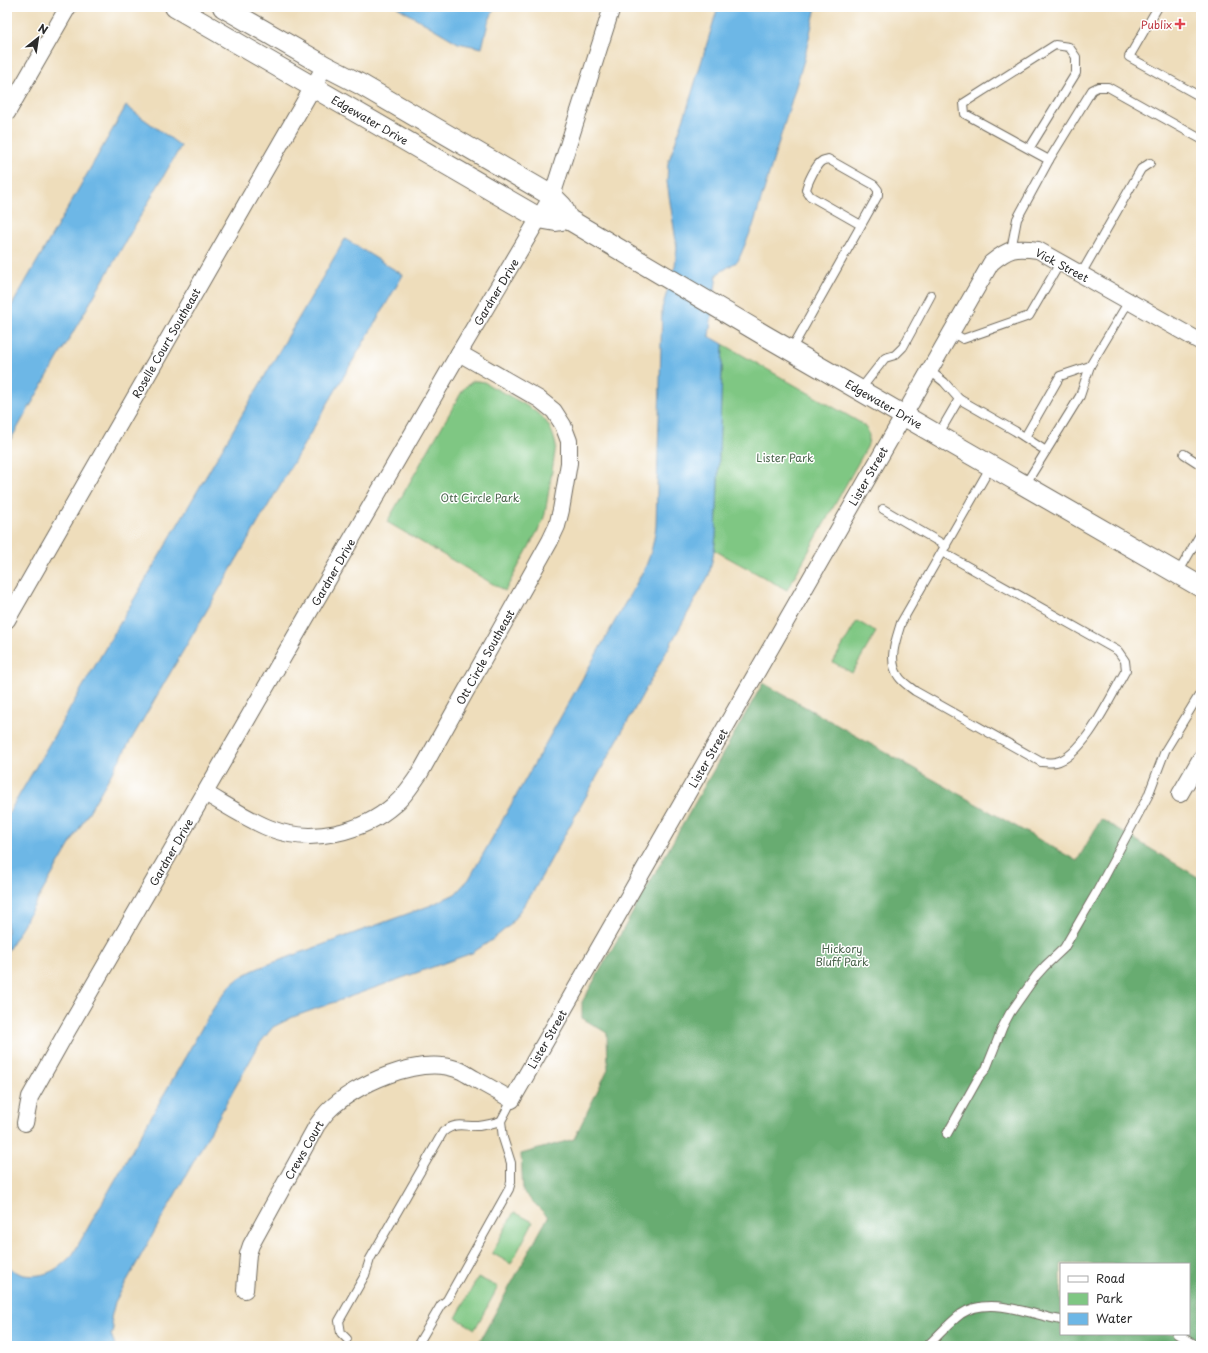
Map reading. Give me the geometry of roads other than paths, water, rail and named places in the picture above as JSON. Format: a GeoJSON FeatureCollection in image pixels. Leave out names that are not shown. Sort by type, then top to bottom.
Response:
{"type":"FeatureCollection","features":[{"type":"Feature","properties":{"kind":"street"},"geometry":{"type":"LineString","coordinates":[[7,113],[68,7]]}},
{"type":"Feature","properties":{"kind":"street","name":"Edgewater Drive"},"geometry":{"type":"LineString","coordinates":[[175,7],[539,218],[556,222],[568,219]]}},
{"type":"Feature","properties":{"kind":"street","name":"Edgewater Drive"},"geometry":{"type":"LineString","coordinates":[[223,7],[325,66],[360,84],[552,196],[562,206],[568,219],[720,309],[1201,586]]}},
{"type":"Feature","properties":{"kind":"street","name":"Gardner Drive"},"geometry":{"type":"LineString","coordinates":[[25,1123],[30,1097],[459,353],[552,196],[612,7]]}},
{"type":"Feature","properties":{"kind":"street","name":"Roselle Court Southeast"},"geometry":{"type":"LineString","coordinates":[[7,620],[325,66]]}},
{"type":"Feature","properties":{"kind":"street","name":"Vick Street"},"geometry":{"type":"LineString","coordinates":[[903,415],[991,263],[1004,252],[1021,247],[1038,250],[1201,342]]}},
{"type":"Feature","properties":{"kind":"street","name":"Ott Circle Southeast"},"geometry":{"type":"LineString","coordinates":[[205,793],[252,820],[270,828],[289,834],[308,836],[327,835],[364,825],[381,815],[396,804],[420,773],[550,541],[557,526],[561,510],[569,463],[569,441],[563,425],[554,411],[539,399],[459,353]]}},
{"type":"Feature","properties":{"kind":"street","name":"Lister Street"},"geometry":{"type":"LineString","coordinates":[[512,1100],[903,415]]}},
{"type":"Feature","properties":{"kind":"street"},"geometry":{"type":"LineString","coordinates":[[1180,794],[1201,758]]}},
{"type":"Feature","properties":{"kind":"street","name":"Crews Court"},"geometry":{"type":"LineString","coordinates":[[245,1290],[248,1254],[251,1245],[317,1125],[327,1111],[341,1100],[356,1090],[389,1075],[412,1068],[442,1065],[458,1069],[512,1100]]}},
{"type":"Feature","properties":{"kind":"lane"},"geometry":{"type":"LineString","coordinates":[[1158,7],[1129,57],[1201,97]]}},
{"type":"Feature","properties":{"kind":"lane"},"geometry":{"type":"LineString","coordinates":[[1029,149],[1076,73],[1076,57],[1069,47],[1055,45],[964,103],[965,114],[1049,160]]}},
{"type":"Feature","properties":{"kind":"lane"},"geometry":{"type":"LineString","coordinates":[[1011,250],[1017,219],[1049,160],[1092,90],[1098,87],[1108,87],[1201,139]]}},
{"type":"Feature","properties":{"kind":"lane"},"geometry":{"type":"LineString","coordinates":[[791,350],[878,195],[878,190],[874,185],[828,159],[822,160],[807,185],[806,190],[810,196],[861,225]]}},
{"type":"Feature","properties":{"kind":"lane"},"geometry":{"type":"LineString","coordinates":[[1081,274],[1141,169],[1150,163]]}},
{"type":"Feature","properties":{"kind":"lane"},"geometry":{"type":"LineString","coordinates":[[951,332],[963,339],[1030,316],[1060,263]]}},
{"type":"Feature","properties":{"kind":"lane"},"geometry":{"type":"LineString","coordinates":[[860,390],[885,358],[895,355],[903,348],[931,295]]}},
{"type":"Feature","properties":{"kind":"lane"},"geometry":{"type":"LineString","coordinates":[[1025,485],[1080,396],[1090,366],[1129,301]]}},
{"type":"Feature","properties":{"kind":"lane"},"geometry":{"type":"LineString","coordinates":[[1025,437],[1060,376],[1090,366]]}},
{"type":"Feature","properties":{"kind":"lane"},"geometry":{"type":"LineString","coordinates":[[929,370],[944,382],[959,399],[1025,437],[1046,451]]}},
{"type":"Feature","properties":{"kind":"lane"},"geometry":{"type":"LineString","coordinates":[[938,435],[959,399]]}},
{"type":"Feature","properties":{"kind":"lane"},"geometry":{"type":"LineString","coordinates":[[1184,454],[1201,464]]}},
{"type":"Feature","properties":{"kind":"lane"},"geometry":{"type":"LineString","coordinates":[[883,509],[944,549],[1118,651],[1126,661],[1126,670],[1087,738],[1073,753],[1057,762],[1041,762],[915,691],[899,678],[893,666],[895,643],[901,623],[944,549],[991,466]]}},
{"type":"Feature","properties":{"kind":"lane"},"geometry":{"type":"LineString","coordinates":[[1178,573],[1201,532]]}},
{"type":"Feature","properties":{"kind":"lane"},"geometry":{"type":"LineString","coordinates":[[947,1134],[979,1077],[986,1069],[1010,1012],[1036,976],[1064,948],[1096,893],[1148,796],[1165,751],[1201,692]]}},
{"type":"Feature","properties":{"kind":"lane"},"geometry":{"type":"LineString","coordinates":[[417,1346],[441,1305],[447,1300],[509,1189],[511,1182],[511,1163],[503,1138],[501,1121],[512,1100]]}},
{"type":"Feature","properties":{"kind":"lane"},"geometry":{"type":"LineString","coordinates":[[347,1339],[341,1333],[339,1321],[365,1275],[370,1259],[443,1132],[459,1124],[479,1126],[501,1121]]}},
{"type":"Feature","properties":{"kind":"lane"},"geometry":{"type":"LineString","coordinates":[[927,1346],[960,1315],[968,1310],[983,1306],[1009,1308],[1060,1320]]}},
{"type":"Feature","properties":{"kind":"lane"},"geometry":{"type":"LineString","coordinates":[[1179,1335],[1198,1346]]}},
{"type":"Feature","properties":{"kind":"water"},"geometry":{"type":"Polygon","coordinates":[[[397,7],[495,7],[488,23],[482,48],[458,43],[397,7]]]}},
{"type":"Feature","properties":{"kind":"water"},"geometry":{"type":"Polygon","coordinates":[[[718,7],[816,7],[804,60],[753,226],[738,261],[717,274],[709,336],[723,344],[716,536],[709,575],[533,892],[509,926],[492,940],[472,953],[293,1017],[273,1027],[260,1043],[115,1302],[111,1318],[114,1332],[111,1334],[115,1346],[7,1346],[7,1267],[17,1273],[32,1276],[45,1274],[63,1264],[73,1254],[208,1017],[229,987],[246,974],[260,968],[429,906],[455,894],[469,879],[645,568],[652,547],[656,526],[662,308],[675,266],[677,248],[667,182],[668,163],[688,106],[718,7]]]}},
{"type":"Feature","properties":{"kind":"water"},"geometry":{"type":"Polygon","coordinates":[[[126,106],[181,146],[7,446],[7,314],[126,106]]]}},
{"type":"Feature","properties":{"kind":"water"},"geometry":{"type":"Polygon","coordinates":[[[345,239],[403,275],[7,952],[7,816],[345,239]]]}},
{"type":"Feature","properties":{"kind":"place","name":"Publix"},"geometry":{"type":"Point","coordinates":[1180,24]}},
{"type":"Feature","properties":{"kind":"park label","name":"Lister Park"},"geometry":{"type":"Point","coordinates":[785,457]}},
{"type":"Feature","properties":{"kind":"park label","name":"Ott Circle Park"},"geometry":{"type":"Point","coordinates":[480,497]}},
{"type":"Feature","properties":{"kind":"park label","name":"Hickory Bluff Park"},"geometry":{"type":"Point","coordinates":[842,954]}}]}
